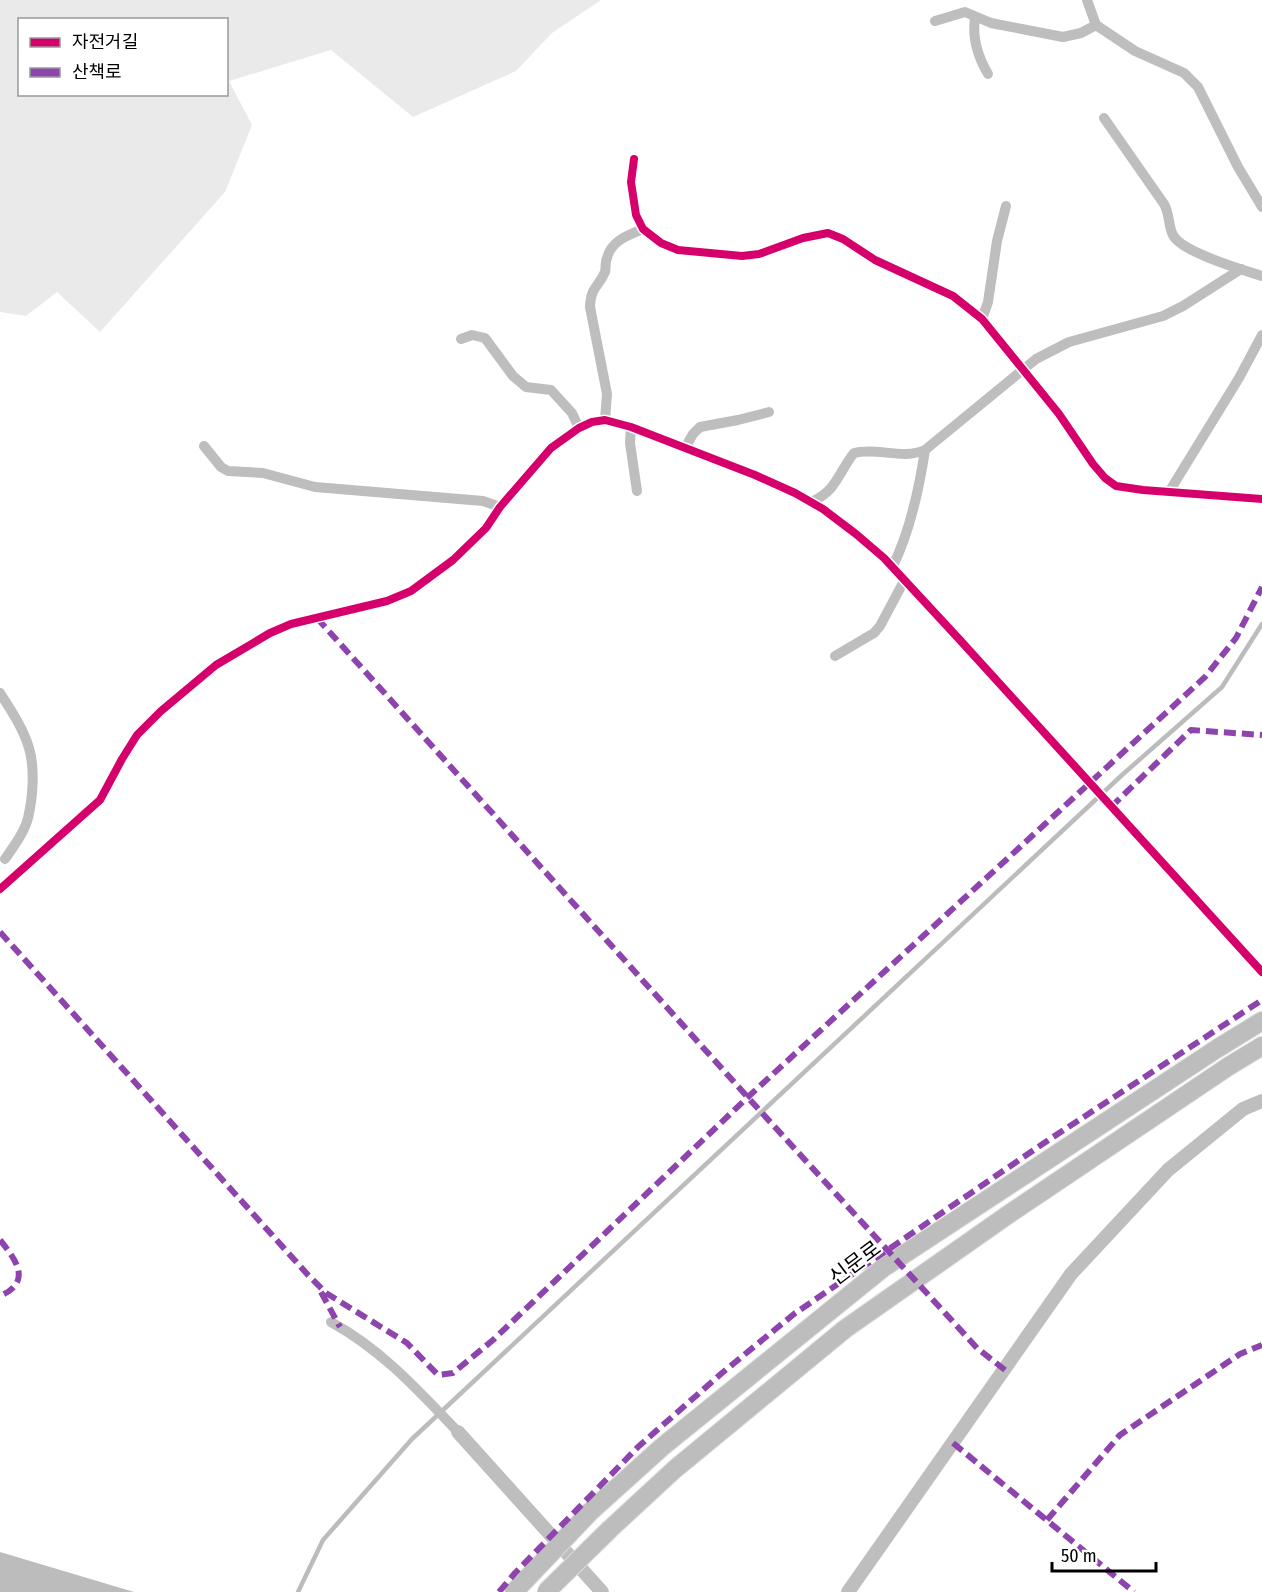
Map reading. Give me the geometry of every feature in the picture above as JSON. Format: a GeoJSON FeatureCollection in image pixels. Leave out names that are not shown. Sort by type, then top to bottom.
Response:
{"type":"FeatureCollection","features":[{"type":"Feature","properties":{"kind":"main road","name":"신문로"},"geometry":{"type":"LineString","coordinates":[[514,1592],[591,1511],[662,1447],[883,1268],[1262,1021]]}},
{"type":"Feature","properties":{"kind":"main road"},"geometry":{"type":"LineString","coordinates":[[546,1592],[675,1469],[845,1329],[1009,1214],[1262,1046]]}},
{"type":"Feature","properties":{"kind":"street"},"geometry":{"type":"LineString","coordinates":[[1087,0],[1096,26],[1135,51],[1184,73],[1198,87],[1238,167],[1262,207]]}},
{"type":"Feature","properties":{"kind":"street"},"geometry":{"type":"LineString","coordinates":[[935,21],[965,12],[991,23],[1063,37],[1081,33],[1096,26]]}},
{"type":"Feature","properties":{"kind":"street"},"geometry":{"type":"LineString","coordinates":[[975,18],[977,49],[988,74]]}},
{"type":"Feature","properties":{"kind":"street"},"geometry":{"type":"LineString","coordinates":[[1104,118],[1164,204],[1168,212],[1172,234],[1177,241],[1194,252],[1262,276]]}},
{"type":"Feature","properties":{"kind":"street"},"geometry":{"type":"LineString","coordinates":[[634,159],[631,182],[636,215],[643,229],[661,243],[678,250],[742,256],[766,252],[802,238],[828,233],[843,239],[875,260],[953,296],[982,319],[1059,414],[1105,478],[1116,486],[1127,489],[1262,499]]}},
{"type":"Feature","properties":{"kind":"street"},"geometry":{"type":"LineString","coordinates":[[982,319],[988,303],[997,241],[1006,206]]}},
{"type":"Feature","properties":{"kind":"street"},"geometry":{"type":"LineString","coordinates":[[605,420],[607,394],[590,307],[591,295],[605,272],[607,256],[612,246],[622,238],[643,229]]}},
{"type":"Feature","properties":{"kind":"street"},"geometry":{"type":"LineString","coordinates":[[812,502],[822,498],[832,489],[854,453],[865,450],[904,455],[925,450],[1022,370],[1054,348],[1163,316],[1183,306],[1240,269]]}},
{"type":"Feature","properties":{"kind":"street"},"geometry":{"type":"LineString","coordinates":[[461,339],[472,335],[485,338],[513,376],[526,387],[551,390],[572,413],[579,428]]}},
{"type":"Feature","properties":{"kind":"street"},"geometry":{"type":"LineString","coordinates":[[1169,492],[1239,378],[1262,335]]}},
{"type":"Feature","properties":{"kind":"street"},"geometry":{"type":"LineString","coordinates":[[686,448],[693,434],[700,427],[769,412]]}},
{"type":"Feature","properties":{"kind":"street"},"geometry":{"type":"LineString","coordinates":[[0,889],[20,874],[100,800],[138,735],[216,664],[270,633],[291,624],[387,601],[411,591],[453,560],[486,528],[500,507],[551,448],[579,428],[592,422],[605,420],[631,427],[755,475],[812,502],[856,534],[892,568],[1262,972]]}},
{"type":"Feature","properties":{"kind":"street"},"geometry":{"type":"LineString","coordinates":[[631,427],[630,443],[637,491]]}},
{"type":"Feature","properties":{"kind":"street"},"geometry":{"type":"LineString","coordinates":[[204,446],[228,471],[263,473],[315,487],[483,501],[500,507]]}},
{"type":"Feature","properties":{"kind":"street"},"geometry":{"type":"LineString","coordinates":[[892,568],[898,556],[916,497],[925,450]]}},
{"type":"Feature","properties":{"kind":"street"},"geometry":{"type":"LineString","coordinates":[[835,656],[874,633],[904,581]]}},
{"type":"Feature","properties":{"kind":"street"},"geometry":{"type":"LineString","coordinates":[[0,693],[24,734],[33,770],[28,818],[18,841],[2,858],[20,874]]}},
{"type":"Feature","properties":{"kind":"street"},"geometry":{"type":"LineString","coordinates":[[848,1592],[1071,1274],[1168,1170],[1243,1109],[1262,1101]]}},
{"type":"Feature","properties":{"kind":"street"},"geometry":{"type":"LineString","coordinates":[[331,1323],[355,1335],[415,1386],[602,1592]]}},
{"type":"Feature","properties":{"kind":"shaded area"},"geometry":{"type":"Polygon","coordinates":[[[0,0],[601,0],[552,33],[516,71],[413,117],[331,50],[229,81],[252,125],[225,192],[100,332],[57,292],[26,316],[0,312],[0,0]]]}},
{"type":"Feature","properties":{"kind":"shaded area"},"geometry":{"type":"Polygon","coordinates":[[[0,1552],[134,1592],[0,1592],[0,1552]]]}},
{"type":"Feature","properties":{"kind":"waterway"},"geometry":{"type":"LineString","coordinates":[[298,1592],[323,1540],[412,1439],[1122,775],[1222,687],[1262,624]]}},
{"type":"Feature","properties":{"kind":"marked path"},"geometry":{"type":"LineString","coordinates":[[0,932],[326,1293],[407,1343],[438,1375],[453,1373],[493,1340],[748,1097],[1205,677],[1236,638],[1262,587]]}},
{"type":"Feature","properties":{"kind":"marked path"},"geometry":{"type":"LineString","coordinates":[[317,618],[752,1102],[977,1348],[1005,1370]]}},
{"type":"Feature","properties":{"kind":"marked path"},"geometry":{"type":"LineString","coordinates":[[1111,807],[1191,730],[1262,735]]}},
{"type":"Feature","properties":{"kind":"marked path"},"geometry":{"type":"LineString","coordinates":[[499,1592],[639,1446],[794,1314],[1044,1143],[1262,1000]]}},
{"type":"Feature","properties":{"kind":"marked path"},"geometry":{"type":"LineString","coordinates":[[0,1240],[16,1263],[19,1278],[10,1290],[0,1296]]}},
{"type":"Feature","properties":{"kind":"marked path"},"geometry":{"type":"LineString","coordinates":[[321,1292],[340,1327]]}},
{"type":"Feature","properties":{"kind":"marked path"},"geometry":{"type":"LineString","coordinates":[[1047,1520],[1120,1435],[1240,1354],[1262,1345]]}},
{"type":"Feature","properties":{"kind":"marked path"},"geometry":{"type":"LineString","coordinates":[[953,1443],[1134,1592]]}},
{"type":"Feature","properties":{"kind":"cycle path"},"geometry":{"type":"LineString","coordinates":[[634,159],[631,182],[636,215],[643,229],[661,243],[678,250],[742,256],[759,254],[803,238],[828,233],[843,239],[875,260],[953,296],[982,319],[1059,414],[1093,464],[1105,478],[1116,486],[1262,499]]}},
{"type":"Feature","properties":{"kind":"cycle path"},"geometry":{"type":"LineString","coordinates":[[0,889],[100,800],[137,735],[161,711],[216,665],[270,633],[291,624],[387,601],[411,591],[453,560],[486,528],[500,507],[551,448],[579,428],[592,422],[605,420],[631,427],[795,493],[823,509],[856,534],[884,558],[1262,972]]}}]}
